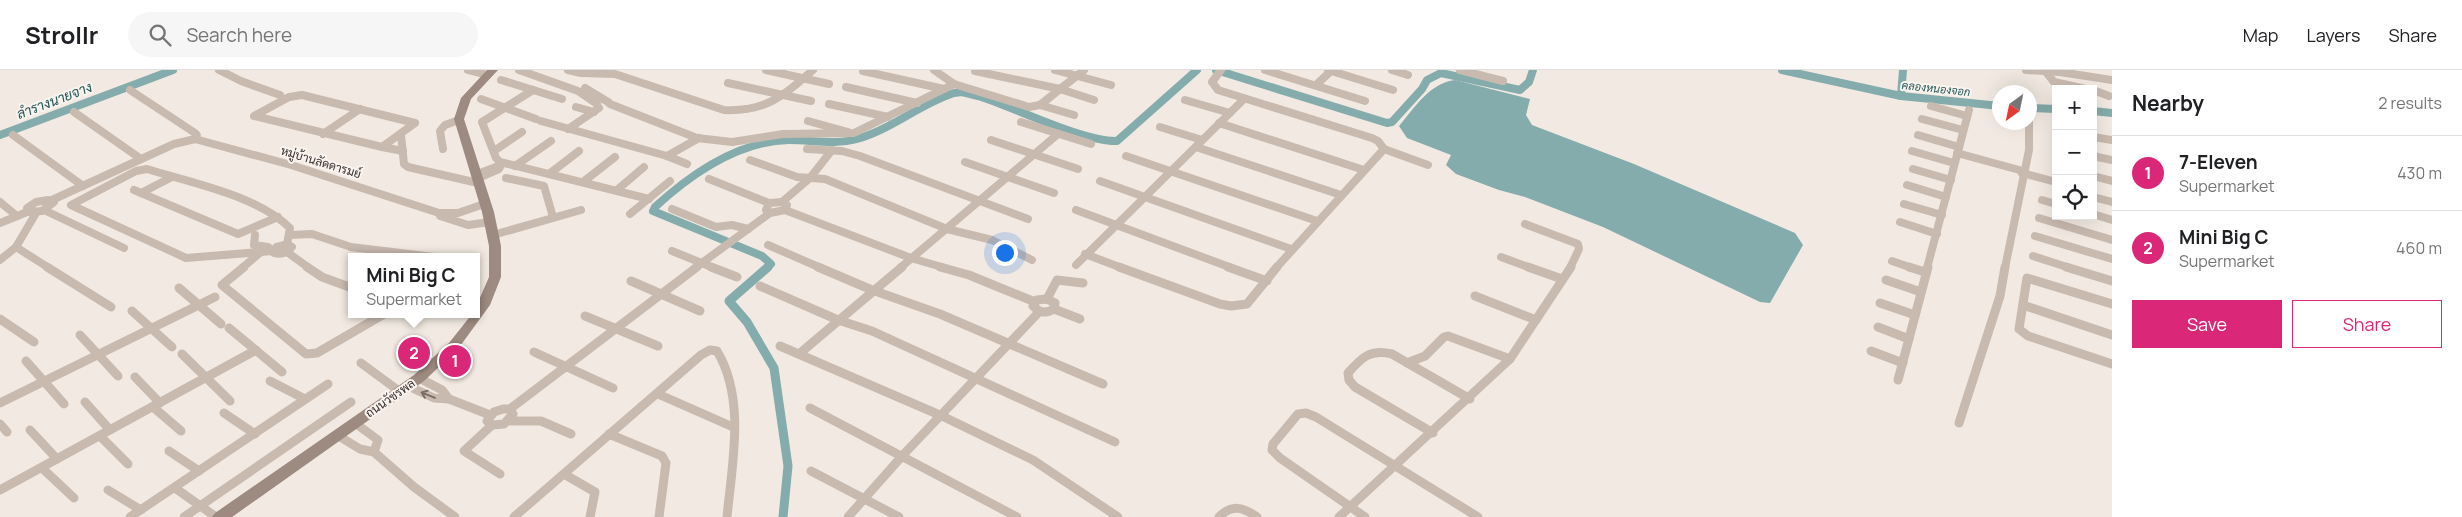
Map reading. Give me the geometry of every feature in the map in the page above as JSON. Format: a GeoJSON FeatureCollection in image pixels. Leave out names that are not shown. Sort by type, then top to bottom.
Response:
{"type":"FeatureCollection","features":[{"type":"Feature","properties":{"kind":"street"},"geometry":{"type":"LineString","coordinates":[[219,70],[241,81],[280,95]]}},
{"type":"Feature","properties":{"kind":"street"},"geometry":{"type":"LineString","coordinates":[[468,70],[490,72]]}},
{"type":"Feature","properties":{"kind":"street"},"geometry":{"type":"LineString","coordinates":[[521,70],[536,72],[584,88],[609,103],[699,138],[722,142],[791,134],[839,135],[854,133],[954,84]]}},
{"type":"Feature","properties":{"kind":"street"},"geometry":{"type":"LineString","coordinates":[[568,70],[581,74],[599,72],[615,74],[733,111],[765,107],[785,95],[813,70]]}},
{"type":"Feature","properties":{"kind":"street"},"geometry":{"type":"LineString","coordinates":[[766,70],[830,84]]}},
{"type":"Feature","properties":{"kind":"street"},"geometry":{"type":"LineString","coordinates":[[934,70],[954,84],[1024,106],[1040,105],[1074,115]]}},
{"type":"Feature","properties":{"kind":"street"},"geometry":{"type":"LineString","coordinates":[[1055,70],[1081,72],[1111,85]]}},
{"type":"Feature","properties":{"kind":"street"},"geometry":{"type":"LineString","coordinates":[[1265,70],[1365,101]]}},
{"type":"Feature","properties":{"kind":"street"},"geometry":{"type":"LineString","coordinates":[[1316,85],[1330,70],[1393,90]]}},
{"type":"Feature","properties":{"kind":"street"},"geometry":{"type":"LineString","coordinates":[[1392,70],[1408,75]]}},
{"type":"Feature","properties":{"kind":"street"},"geometry":{"type":"LineString","coordinates":[[2026,70],[2112,80]]}},
{"type":"Feature","properties":{"kind":"street"},"geometry":{"type":"LineString","coordinates":[[863,71],[944,89]]}},
{"type":"Feature","properties":{"kind":"street"},"geometry":{"type":"LineString","coordinates":[[975,71],[1060,89],[1094,100]]}},
{"type":"Feature","properties":{"kind":"street"},"geometry":{"type":"LineString","coordinates":[[1465,71],[1503,81]]}},
{"type":"Feature","properties":{"kind":"street"},"geometry":{"type":"LineString","coordinates":[[443,149],[440,131],[445,125],[459,120],[468,98],[490,72]]}},
{"type":"Feature","properties":{"kind":"street"},"geometry":{"type":"LineString","coordinates":[[536,72],[578,91],[597,108]]}},
{"type":"Feature","properties":{"kind":"street"},"geometry":{"type":"LineString","coordinates":[[1040,105],[1081,72]]}},
{"type":"Feature","properties":{"kind":"street"},"geometry":{"type":"LineString","coordinates":[[2046,72],[2054,82],[2068,85]]}},
{"type":"Feature","properties":{"kind":"street"},"geometry":{"type":"LineString","coordinates":[[1219,73],[1213,86],[1224,93],[1372,138],[1384,149],[1428,165]]}},
{"type":"Feature","properties":{"kind":"street"},"geometry":{"type":"LineString","coordinates":[[501,80],[562,99]]}},
{"type":"Feature","properties":{"kind":"street"},"geometry":{"type":"LineString","coordinates":[[728,83],[811,101]]}},
{"type":"Feature","properties":{"kind":"street"},"geometry":{"type":"LineString","coordinates":[[846,87],[917,103]]}},
{"type":"Feature","properties":{"kind":"street"},"geometry":{"type":"LineString","coordinates":[[124,248],[36,211],[29,206],[36,202],[52,200],[174,144],[195,139],[196,133],[130,90]]}},
{"type":"Feature","properties":{"kind":"street"},"geometry":{"type":"LineString","coordinates":[[533,90],[482,122],[496,158],[503,164],[649,199]]}},
{"type":"Feature","properties":{"kind":"street"},"geometry":{"type":"LineString","coordinates":[[2097,91],[2109,96]]}},
{"type":"Feature","properties":{"kind":"street"},"geometry":{"type":"LineString","coordinates":[[382,147],[415,123],[302,95],[288,97],[254,116],[322,134],[382,147],[403,151]]}},
{"type":"Feature","properties":{"kind":"street"},"geometry":{"type":"LineString","coordinates":[[1076,265],[1244,99]]}},
{"type":"Feature","properties":{"kind":"street"},"geometry":{"type":"LineString","coordinates":[[481,100],[538,120],[667,156],[687,164]]}},
{"type":"Feature","properties":{"kind":"street"},"geometry":{"type":"LineString","coordinates":[[1185,100],[1230,113]]}},
{"type":"Feature","properties":{"kind":"street"},"geometry":{"type":"LineString","coordinates":[[568,128],[597,108],[609,103]]}},
{"type":"Feature","properties":{"kind":"street"},"geometry":{"type":"LineString","coordinates":[[829,104],[888,117]]}},
{"type":"Feature","properties":{"kind":"street"},"geometry":{"type":"LineString","coordinates":[[1898,380],[1968,113],[1931,106]]}},
{"type":"Feature","properties":{"kind":"street"},"geometry":{"type":"LineString","coordinates":[[576,107],[597,108]]}},
{"type":"Feature","properties":{"kind":"street"},"geometry":{"type":"LineString","coordinates":[[322,134],[360,109]]}},
{"type":"Feature","properties":{"kind":"street"},"geometry":{"type":"LineString","coordinates":[[74,112],[141,159]]}},
{"type":"Feature","properties":{"kind":"street"},"geometry":{"type":"LineString","coordinates":[[1922,118],[1963,130]]}},
{"type":"Feature","properties":{"kind":"street","name":"ถนนวัชรพล"},"geometry":{"type":"LineString","coordinates":[[459,120],[491,228],[497,258],[496,276],[492,289],[480,306]]}},
{"type":"Feature","properties":{"kind":"street"},"geometry":{"type":"LineString","coordinates":[[808,121],[854,133]]}},
{"type":"Feature","properties":{"kind":"street"},"geometry":{"type":"LineString","coordinates":[[1021,122],[1092,144]]}},
{"type":"Feature","properties":{"kind":"street"},"geometry":{"type":"LineString","coordinates":[[1219,124],[1364,170]]}},
{"type":"Feature","properties":{"kind":"street"},"geometry":{"type":"LineString","coordinates":[[1160,127],[1202,140]]}},
{"type":"Feature","properties":{"kind":"street"},"geometry":{"type":"LineString","coordinates":[[1960,423],[2000,296],[2023,172],[2029,150],[2029,130]]}},
{"type":"Feature","properties":{"kind":"street"},"geometry":{"type":"LineString","coordinates":[[494,151],[522,132]]}},
{"type":"Feature","properties":{"kind":"street"},"geometry":{"type":"LineString","coordinates":[[799,354],[872,290],[980,202],[1058,134]]}},
{"type":"Feature","properties":{"kind":"street"},"geometry":{"type":"LineString","coordinates":[[13,135],[83,186]]}},
{"type":"Feature","properties":{"kind":"street"},"geometry":{"type":"LineString","coordinates":[[401,135],[404,164],[408,167],[476,179],[503,164]]}},
{"type":"Feature","properties":{"kind":"street"},"geometry":{"type":"LineString","coordinates":[[1918,135],[2052,181]]}},
{"type":"Feature","properties":{"kind":"street"},"geometry":{"type":"LineString","coordinates":[[2097,137],[2112,140]]}},
{"type":"Feature","properties":{"kind":"street"},"geometry":{"type":"LineString","coordinates":[[667,156],[699,138]]}},
{"type":"Feature","properties":{"kind":"street","name":"หมู่บ้านลัดดารมย์"},"geometry":{"type":"LineString","coordinates":[[195,139],[291,165],[439,213],[440,216],[456,215],[459,224],[467,226],[491,228],[581,210]]}},
{"type":"Feature","properties":{"kind":"street"},"geometry":{"type":"LineString","coordinates":[[991,140],[1078,170]]}},
{"type":"Feature","properties":{"kind":"street"},"geometry":{"type":"LineString","coordinates":[[515,166],[551,141]]}},
{"type":"Feature","properties":{"kind":"street"},"geometry":{"type":"LineString","coordinates":[[1196,147],[1341,195]]}},
{"type":"Feature","properties":{"kind":"street"},"geometry":{"type":"LineString","coordinates":[[807,149],[832,150],[860,156],[1028,219]]}},
{"type":"Feature","properties":{"kind":"street"},"geometry":{"type":"LineString","coordinates":[[1085,254],[1220,304],[1232,306],[1248,304],[1291,249],[1384,149]]}},
{"type":"Feature","properties":{"kind":"street"},"geometry":{"type":"LineString","coordinates":[[500,474],[464,451],[503,408],[510,409],[659,294],[770,213],[784,206],[810,178],[832,150]]}},
{"type":"Feature","properties":{"kind":"street"},"geometry":{"type":"LineString","coordinates":[[549,174],[579,151]]}},
{"type":"Feature","properties":{"kind":"street"},"geometry":{"type":"LineString","coordinates":[[1912,151],[1954,162]]}},
{"type":"Feature","properties":{"kind":"street"},"geometry":{"type":"LineString","coordinates":[[1126,156],[1317,221]]}},
{"type":"Feature","properties":{"kind":"street"},"geometry":{"type":"LineString","coordinates":[[584,182],[615,157]]}},
{"type":"Feature","properties":{"kind":"street"},"geometry":{"type":"LineString","coordinates":[[2097,157],[2112,160]]}},
{"type":"Feature","properties":{"kind":"street"},"geometry":{"type":"LineString","coordinates":[[750,160],[797,177],[825,179],[947,229],[992,240],[1032,260]]}},
{"type":"Feature","properties":{"kind":"street"},"geometry":{"type":"LineString","coordinates":[[965,162],[1054,193]]}},
{"type":"Feature","properties":{"kind":"street"},"geometry":{"type":"LineString","coordinates":[[617,190],[644,167]]}},
{"type":"Feature","properties":{"kind":"street"},"geometry":{"type":"LineString","coordinates":[[287,248],[290,228],[287,223],[278,217],[257,206],[172,177],[142,169],[71,205],[186,258],[287,248],[322,277],[348,287]]}},
{"type":"Feature","properties":{"kind":"street"},"geometry":{"type":"LineString","coordinates":[[1913,169],[1951,180]]}},
{"type":"Feature","properties":{"kind":"street"},"geometry":{"type":"LineString","coordinates":[[172,177],[138,191],[238,234],[278,217]]}},
{"type":"Feature","properties":{"kind":"street"},"geometry":{"type":"LineString","coordinates":[[2097,177],[2112,181]]}},
{"type":"Feature","properties":{"kind":"street"},"geometry":{"type":"LineString","coordinates":[[506,178],[544,186],[553,217]]}},
{"type":"Feature","properties":{"kind":"street"},"geometry":{"type":"LineString","coordinates":[[709,179],[769,203],[784,206],[911,258],[969,275],[1035,302],[1047,299],[1054,303],[1054,310]]}},
{"type":"Feature","properties":{"kind":"street"},"geometry":{"type":"LineString","coordinates":[[630,214],[670,181]]}},
{"type":"Feature","properties":{"kind":"street"},"geometry":{"type":"LineString","coordinates":[[1100,182],[1291,249]]}},
{"type":"Feature","properties":{"kind":"street"},"geometry":{"type":"LineString","coordinates":[[1908,185],[1946,196]]}},
{"type":"Feature","properties":{"kind":"street"},"geometry":{"type":"LineString","coordinates":[[2097,193],[2112,197]]}},
{"type":"Feature","properties":{"kind":"street"},"geometry":{"type":"LineString","coordinates":[[2097,198],[2112,202]]}},
{"type":"Feature","properties":{"kind":"street"},"geometry":{"type":"LineString","coordinates":[[0,223],[52,205],[52,200]]}},
{"type":"Feature","properties":{"kind":"street"},"geometry":{"type":"LineString","coordinates":[[2042,200],[2052,203]]}},
{"type":"Feature","properties":{"kind":"street"},"geometry":{"type":"LineString","coordinates":[[0,202],[17,216]]}},
{"type":"Feature","properties":{"kind":"street"},"geometry":{"type":"LineString","coordinates":[[769,203],[766,206],[770,213]]}},
{"type":"Feature","properties":{"kind":"street"},"geometry":{"type":"LineString","coordinates":[[456,215],[484,204]]}},
{"type":"Feature","properties":{"kind":"street"},"geometry":{"type":"LineString","coordinates":[[1904,204],[1942,215]]}},
{"type":"Feature","properties":{"kind":"street"},"geometry":{"type":"LineString","coordinates":[[672,209],[716,227],[732,225],[748,229]]}},
{"type":"Feature","properties":{"kind":"street"},"geometry":{"type":"LineString","coordinates":[[1076,210],[1267,281]]}},
{"type":"Feature","properties":{"kind":"street"},"geometry":{"type":"LineString","coordinates":[[0,260],[16,247],[36,211]]}},
{"type":"Feature","properties":{"kind":"street"},"geometry":{"type":"LineString","coordinates":[[2097,215],[2112,220]]}},
{"type":"Feature","properties":{"kind":"street"},"geometry":{"type":"LineString","coordinates":[[2039,218],[2112,240]]}},
{"type":"Feature","properties":{"kind":"street"},"geometry":{"type":"LineString","coordinates":[[1900,222],[1937,234]]}},
{"type":"Feature","properties":{"kind":"street"},"geometry":{"type":"LineString","coordinates":[[1339,517],[1470,399],[1510,359],[1575,260],[1579,249],[1578,244],[1572,240],[1525,224]]}},
{"type":"Feature","properties":{"kind":"street"},"geometry":{"type":"LineString","coordinates":[[290,235],[312,234],[351,247],[401,253]]}},
{"type":"Feature","properties":{"kind":"street"},"geometry":{"type":"LineString","coordinates":[[255,235],[254,245],[275,249]]}},
{"type":"Feature","properties":{"kind":"street"},"geometry":{"type":"LineString","coordinates":[[2035,236],[2112,259]]}},
{"type":"Feature","properties":{"kind":"street"},"geometry":{"type":"LineString","coordinates":[[768,245],[872,290],[940,314],[1011,343],[1102,384]]}},
{"type":"Feature","properties":{"kind":"street"},"geometry":{"type":"LineString","coordinates":[[16,247],[111,307]]}},
{"type":"Feature","properties":{"kind":"street"},"geometry":{"type":"LineString","coordinates":[[672,251],[737,277]]}},
{"type":"Feature","properties":{"kind":"street"},"geometry":{"type":"LineString","coordinates":[[261,252],[222,285],[306,354],[317,354],[377,318]]}},
{"type":"Feature","properties":{"kind":"street"},"geometry":{"type":"LineString","coordinates":[[2033,256],[2112,281]]}},
{"type":"Feature","properties":{"kind":"street"},"geometry":{"type":"LineString","coordinates":[[1501,257],[1562,279]]}},
{"type":"Feature","properties":{"kind":"street"},"geometry":{"type":"LineString","coordinates":[[1892,261],[1926,272]]}},
{"type":"Feature","properties":{"kind":"street"},"geometry":{"type":"LineString","coordinates":[[2112,304],[2028,278],[2020,332],[2112,364]]}},
{"type":"Feature","properties":{"kind":"street"},"geometry":{"type":"LineString","coordinates":[[1047,299],[1057,280],[1083,283]]}},
{"type":"Feature","properties":{"kind":"street"},"geometry":{"type":"LineString","coordinates":[[1886,280],[1921,292]]}},
{"type":"Feature","properties":{"kind":"street"},"geometry":{"type":"LineString","coordinates":[[631,281],[700,311]]}},
{"type":"Feature","properties":{"kind":"street"},"geometry":{"type":"LineString","coordinates":[[760,286],[838,320],[872,331],[1115,442]]}},
{"type":"Feature","properties":{"kind":"street"},"geometry":{"type":"LineString","coordinates":[[179,288],[197,306],[282,372]]}},
{"type":"Feature","properties":{"kind":"street"},"geometry":{"type":"LineString","coordinates":[[1476,296],[1536,320]]}},
{"type":"Feature","properties":{"kind":"street"},"geometry":{"type":"LineString","coordinates":[[0,403],[215,297]]}},
{"type":"Feature","properties":{"kind":"street"},"geometry":{"type":"LineString","coordinates":[[1035,302],[1033,308],[1039,312],[1047,313],[1054,310],[1080,319]]}},
{"type":"Feature","properties":{"kind":"street"},"geometry":{"type":"LineString","coordinates":[[1880,303],[1915,315]]}},
{"type":"Feature","properties":{"kind":"street"},"geometry":{"type":"LineString","coordinates":[[2023,305],[2112,335]]}},
{"type":"Feature","properties":{"kind":"street"},"geometry":{"type":"LineString","coordinates":[[132,311],[172,347]]}},
{"type":"Feature","properties":{"kind":"street"},"geometry":{"type":"LineString","coordinates":[[848,517],[903,455],[1039,312]]}},
{"type":"Feature","properties":{"kind":"street"},"geometry":{"type":"LineString","coordinates":[[585,316],[658,346]]}},
{"type":"Feature","properties":{"kind":"street","name":"ถนนวัชรพล"},"geometry":{"type":"LineString","coordinates":[[220,517],[409,385],[447,355],[472,318]]}},
{"type":"Feature","properties":{"kind":"street"},"geometry":{"type":"LineString","coordinates":[[0,319],[34,342]]}},
{"type":"Feature","properties":{"kind":"street"},"geometry":{"type":"LineString","coordinates":[[1878,327],[1909,339]]}},
{"type":"Feature","properties":{"kind":"street"},"geometry":{"type":"LineString","coordinates":[[80,335],[118,376]]}},
{"type":"Feature","properties":{"kind":"street"},"geometry":{"type":"LineString","coordinates":[[1407,363],[1425,356],[1444,337],[1448,336],[1510,359]]}},
{"type":"Feature","properties":{"kind":"street"},"geometry":{"type":"LineString","coordinates":[[780,346],[942,416],[1033,460],[1118,517]]}},
{"type":"Feature","properties":{"kind":"street"},"geometry":{"type":"LineString","coordinates":[[0,490],[256,350]]}},
{"type":"Feature","properties":{"kind":"street"},"geometry":{"type":"LineString","coordinates":[[514,517],[701,355],[710,350],[716,351],[721,356],[733,392],[733,427],[727,517]]}},
{"type":"Feature","properties":{"kind":"street"},"geometry":{"type":"LineString","coordinates":[[1433,433],[1355,387],[1349,380],[1348,373],[1365,354],[1372,351],[1392,354],[1470,399]]}},
{"type":"Feature","properties":{"kind":"street"},"geometry":{"type":"LineString","coordinates":[[1871,351],[1903,363]]}},
{"type":"Feature","properties":{"kind":"street"},"geometry":{"type":"LineString","coordinates":[[534,352],[613,388]]}},
{"type":"Feature","properties":{"kind":"street"},"geometry":{"type":"LineString","coordinates":[[182,354],[230,402]]}},
{"type":"Feature","properties":{"kind":"street"},"geometry":{"type":"LineString","coordinates":[[26,361],[64,404]]}},
{"type":"Feature","properties":{"kind":"street"},"geometry":{"type":"LineString","coordinates":[[361,363],[434,398],[449,399],[491,420],[504,424],[513,414],[510,409]]}},
{"type":"Feature","properties":{"kind":"street"},"geometry":{"type":"LineString","coordinates":[[135,377],[181,431]]}},
{"type":"Feature","properties":{"kind":"street"},"geometry":{"type":"LineString","coordinates":[[270,381],[305,399]]}},
{"type":"Feature","properties":{"kind":"street"},"geometry":{"type":"LineString","coordinates":[[130,517],[328,384]]}},
{"type":"Feature","properties":{"kind":"street"},"geometry":{"type":"LineString","coordinates":[[658,394],[733,427]]}},
{"type":"Feature","properties":{"kind":"street"},"geometry":{"type":"LineString","coordinates":[[85,402],[110,430]]}},
{"type":"Feature","properties":{"kind":"street"},"geometry":{"type":"LineString","coordinates":[[184,517],[351,402]]}},
{"type":"Feature","properties":{"kind":"street"},"geometry":{"type":"LineString","coordinates":[[810,408],[903,455],[1018,517]]}},
{"type":"Feature","properties":{"kind":"street"},"geometry":{"type":"LineString","coordinates":[[224,413],[255,434]]}},
{"type":"Feature","properties":{"kind":"street"},"geometry":{"type":"LineString","coordinates":[[1365,517],[1280,458],[1272,450],[1273,444],[1298,414],[1306,413],[1316,417],[1478,517]]}},
{"type":"Feature","properties":{"kind":"street"},"geometry":{"type":"LineString","coordinates":[[509,420],[541,422],[571,434]]}},
{"type":"Feature","properties":{"kind":"street"},"geometry":{"type":"LineString","coordinates":[[355,423],[378,440],[374,452]]}},
{"type":"Feature","properties":{"kind":"street"},"geometry":{"type":"LineString","coordinates":[[0,424],[7,432]]}},
{"type":"Feature","properties":{"kind":"street"},"geometry":{"type":"LineString","coordinates":[[30,430],[57,459]]}},
{"type":"Feature","properties":{"kind":"street"},"geometry":{"type":"LineString","coordinates":[[609,434],[662,456],[666,463],[659,517]]}},
{"type":"Feature","properties":{"kind":"street"},"geometry":{"type":"LineString","coordinates":[[337,435],[360,449],[374,452],[401,477],[455,517]]}},
{"type":"Feature","properties":{"kind":"street"},"geometry":{"type":"LineString","coordinates":[[100,436],[128,464]]}},
{"type":"Feature","properties":{"kind":"street"},"geometry":{"type":"LineString","coordinates":[[169,451],[199,471]]}},
{"type":"Feature","properties":{"kind":"street"},"geometry":{"type":"LineString","coordinates":[[42,468],[74,498]]}},
{"type":"Feature","properties":{"kind":"street"},"geometry":{"type":"LineString","coordinates":[[811,471],[899,517]]}},
{"type":"Feature","properties":{"kind":"street"},"geometry":{"type":"LineString","coordinates":[[564,474],[595,492],[590,517]]}},
{"type":"Feature","properties":{"kind":"street"},"geometry":{"type":"LineString","coordinates":[[175,488],[202,505],[216,517]]}},
{"type":"Feature","properties":{"kind":"street"},"geometry":{"type":"LineString","coordinates":[[108,490],[141,510]]}},
{"type":"Feature","properties":{"kind":"street"},"geometry":{"type":"LineString","coordinates":[[1220,517],[1226,509],[1237,506],[1257,517]]}},
{"type":"Feature","properties":{"kind":"water"},"geometry":{"type":"Polygon","coordinates":[[[1455,80],[1530,99],[1526,115],[1532,125],[1634,164],[1795,233],[1803,245],[1770,303],[1760,302],[1603,227],[1525,197],[1499,190],[1456,174],[1446,165],[1451,155],[1407,138],[1399,126],[1417,104],[1431,91],[1446,82],[1455,80]]]}},
{"type":"Feature","properties":{"kind":"waterway","name":"ลำรางนายจาง"},"geometry":{"type":"LineString","coordinates":[[0,135],[173,70]]}},
{"type":"Feature","properties":{"kind":"waterway"},"geometry":{"type":"LineString","coordinates":[[768,267],[771,264],[762,256],[653,211],[655,207],[700,172],[716,162],[752,146],[789,140],[840,142],[857,139],[870,135],[929,103],[954,93],[962,92],[978,96],[1086,136],[1117,141],[1197,70]]}},
{"type":"Feature","properties":{"kind":"waterway"},"geometry":{"type":"LineString","coordinates":[[1216,70],[1387,123],[1392,122],[1422,89],[1427,80],[1441,73],[1520,90],[1529,82],[1533,70]]}},
{"type":"Feature","properties":{"kind":"waterway","name":"คลองหนองจอก"},"geometry":{"type":"LineString","coordinates":[[1782,70],[1901,96]]}},
{"type":"Feature","properties":{"kind":"waterway"},"geometry":{"type":"LineString","coordinates":[[1901,96],[1903,70]]}},
{"type":"Feature","properties":{"kind":"waterway","name":"คลองหนองจอก"},"geometry":{"type":"LineString","coordinates":[[1901,96],[1992,105]]}},
{"type":"Feature","properties":{"kind":"waterway","name":"คลองหนองจอก"},"geometry":{"type":"LineString","coordinates":[[2037,108],[2052,109]]}},
{"type":"Feature","properties":{"kind":"waterway","name":"คลองหนองจอก"},"geometry":{"type":"LineString","coordinates":[[2097,111],[2112,113]]}},
{"type":"Feature","properties":{"kind":"waterway"},"geometry":{"type":"LineString","coordinates":[[768,267],[729,301],[747,322],[774,368],[788,466],[783,517]]}},
{"type":"Feature","properties":{"kind":"place","name":"Mini Big C"},"geometry":{"type":"Point","coordinates":[414,353]}},
{"type":"Feature","properties":{"kind":"place","name":"7-Eleven"},"geometry":{"type":"Point","coordinates":[455,361]}}]}
